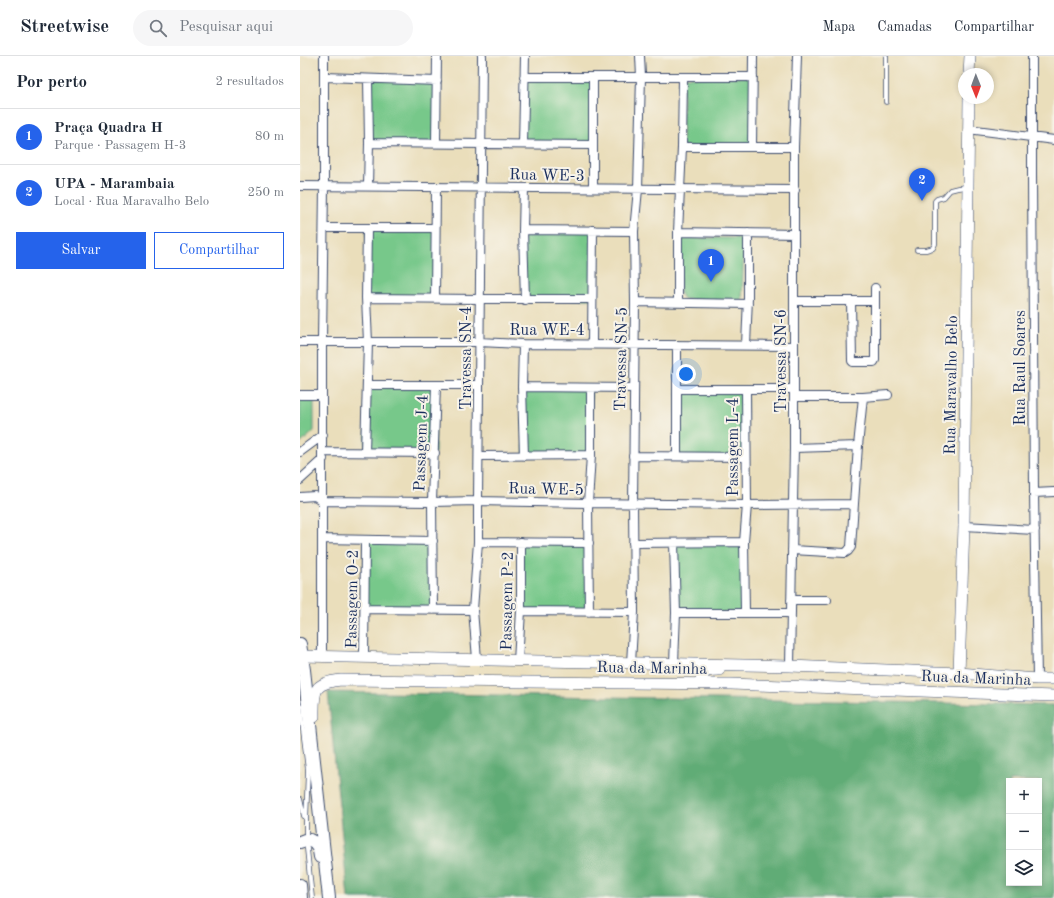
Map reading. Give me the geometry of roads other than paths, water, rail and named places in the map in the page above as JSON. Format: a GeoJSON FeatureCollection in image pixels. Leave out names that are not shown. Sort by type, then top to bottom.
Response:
{"type":"FeatureCollection","features":[{"type":"Feature","properties":{"kind":"main road"},"geometry":{"type":"LineString","coordinates":[[969,68],[970,56]]}},
{"type":"Feature","properties":{"kind":"main road","name":"Rua Maravalho Belo"},"geometry":{"type":"LineString","coordinates":[[959,673],[964,526],[969,104]]}},
{"type":"Feature","properties":{"kind":"main road"},"geometry":{"type":"LineString","coordinates":[[300,644],[329,898]]}},
{"type":"Feature","properties":{"kind":"main road","name":"Rua da Marinha"},"geometry":{"type":"LineString","coordinates":[[301,656],[790,666],[959,673],[1054,679]]}},
{"type":"Feature","properties":{"kind":"main road"},"geometry":{"type":"LineString","coordinates":[[710,684],[702,680],[704,673],[708,671],[738,670],[771,666]]}},
{"type":"Feature","properties":{"kind":"main road","name":"Rua da Marinha"},"geometry":{"type":"LineString","coordinates":[[313,753],[314,695],[322,684],[329,681],[341,680],[710,684],[1054,696]]}},
{"type":"Feature","properties":{"kind":"main road"},"geometry":{"type":"LineString","coordinates":[[303,841],[312,841],[317,844],[319,848],[323,898]]}},
{"type":"Feature","properties":{"kind":"main road"},"geometry":{"type":"LineString","coordinates":[[300,885],[301,898]]}},
{"type":"Feature","properties":{"kind":"street"},"geometry":{"type":"LineString","coordinates":[[322,657],[324,56]]}},
{"type":"Feature","properties":{"kind":"street"},"geometry":{"type":"LineString","coordinates":[[436,143],[436,80],[438,56]]}},
{"type":"Feature","properties":{"kind":"street","name":"Travessa SN-4"},"geometry":{"type":"LineString","coordinates":[[477,659],[473,610],[478,542],[482,56]]}},
{"type":"Feature","properties":{"kind":"street"},"geometry":{"type":"LineString","coordinates":[[523,144],[525,56]]}},
{"type":"Feature","properties":{"kind":"street","name":"Travessa SN-5"},"geometry":{"type":"LineString","coordinates":[[631,663],[634,612],[634,231],[638,188],[641,77],[640,56]]}},
{"type":"Feature","properties":{"kind":"street"},"geometry":{"type":"LineString","coordinates":[[752,147],[753,56]]}},
{"type":"Feature","properties":{"kind":"street","name":"Travessa SN-6"},"geometry":{"type":"LineString","coordinates":[[790,666],[794,448],[794,147],[797,56]]}},
{"type":"Feature","properties":{"kind":"street","name":"Rua Raul Soares"},"geometry":{"type":"LineString","coordinates":[[1032,56],[1034,493],[1037,679]]}},
{"type":"Feature","properties":{"kind":"street"},"geometry":{"type":"LineString","coordinates":[[324,77],[436,80]]}},
{"type":"Feature","properties":{"kind":"street"},"geometry":{"type":"LineString","coordinates":[[524,77],[753,77]]}},
{"type":"Feature","properties":{"kind":"street"},"geometry":{"type":"LineString","coordinates":[[678,302],[678,232],[681,189],[683,77]]}},
{"type":"Feature","properties":{"kind":"street"},"geometry":{"type":"LineString","coordinates":[[592,78],[593,188]]}},
{"type":"Feature","properties":{"kind":"street"},"geometry":{"type":"LineString","coordinates":[[368,79],[368,186]]}},
{"type":"Feature","properties":{"kind":"street"},"geometry":{"type":"LineString","coordinates":[[968,129],[1054,140]]}},
{"type":"Feature","properties":{"kind":"street"},"geometry":{"type":"LineString","coordinates":[[369,143],[593,145]]}},
{"type":"Feature","properties":{"kind":"street"},"geometry":{"type":"LineString","coordinates":[[682,147],[794,147]]}},
{"type":"Feature","properties":{"kind":"street","name":"Rua WE-3"},"geometry":{"type":"LineString","coordinates":[[300,186],[795,190]]}},
{"type":"Feature","properties":{"kind":"street"},"geometry":{"type":"LineString","coordinates":[[435,298],[436,187]]}},
{"type":"Feature","properties":{"kind":"street"},"geometry":{"type":"LineString","coordinates":[[524,188],[523,230],[525,300]]}},
{"type":"Feature","properties":{"kind":"street"},"geometry":{"type":"LineString","coordinates":[[324,228],[435,228]]}},
{"type":"Feature","properties":{"kind":"street"},"geometry":{"type":"LineString","coordinates":[[365,452],[368,342],[366,298],[366,228]]}},
{"type":"Feature","properties":{"kind":"street"},"geometry":{"type":"LineString","coordinates":[[523,230],[634,231]]}},
{"type":"Feature","properties":{"kind":"street"},"geometry":{"type":"LineString","coordinates":[[592,344],[593,230]]}},
{"type":"Feature","properties":{"kind":"street"},"geometry":{"type":"LineString","coordinates":[[678,232],[794,234]]}},
{"type":"Feature","properties":{"kind":"street"},"geometry":{"type":"LineString","coordinates":[[746,345],[748,304],[748,233]]}},
{"type":"Feature","properties":{"kind":"street"},"geometry":{"type":"LineString","coordinates":[[851,301],[852,361],[872,363],[875,360],[875,288]]}},
{"type":"Feature","properties":{"kind":"street"},"geometry":{"type":"LineString","coordinates":[[366,298],[435,298],[480,300],[592,299]]}},
{"type":"Feature","properties":{"kind":"street"},"geometry":{"type":"LineString","coordinates":[[794,301],[875,301]]}},
{"type":"Feature","properties":{"kind":"street"},"geometry":{"type":"LineString","coordinates":[[635,302],[748,304]]}},
{"type":"Feature","properties":{"kind":"street","name":"Rua WE-4"},"geometry":{"type":"LineString","coordinates":[[300,342],[479,342],[523,344],[794,346]]}},
{"type":"Feature","properties":{"kind":"street"},"geometry":{"type":"LineString","coordinates":[[523,344],[522,387],[524,456]]}},
{"type":"Feature","properties":{"kind":"street"},"geometry":{"type":"LineString","coordinates":[[677,345],[677,456]]}},
{"type":"Feature","properties":{"kind":"street"},"geometry":{"type":"LineString","coordinates":[[367,385],[479,385]]}},
{"type":"Feature","properties":{"kind":"street","name":"Passagem J-4"},"geometry":{"type":"LineString","coordinates":[[433,610],[432,502],[435,453],[436,385]]}},
{"type":"Feature","properties":{"kind":"street"},"geometry":{"type":"LineString","coordinates":[[522,387],[634,388]]}},
{"type":"Feature","properties":{"kind":"street"},"geometry":{"type":"LineString","coordinates":[[588,612],[588,503],[591,455],[591,388]]}},
{"type":"Feature","properties":{"kind":"street"},"geometry":{"type":"LineString","coordinates":[[677,389],[746,389],[863,397],[888,395]]}},
{"type":"Feature","properties":{"kind":"street","name":"Passagem L-4"},"geometry":{"type":"LineString","coordinates":[[745,612],[744,542],[746,505],[746,389]]}},
{"type":"Feature","properties":{"kind":"street"},"geometry":{"type":"LineString","coordinates":[[300,395],[322,395]]}},
{"type":"Feature","properties":{"kind":"street"},"geometry":{"type":"LineString","coordinates":[[792,550],[845,553],[851,547],[863,397]]}},
{"type":"Feature","properties":{"kind":"street"},"geometry":{"type":"LineString","coordinates":[[300,452],[323,435]]}},
{"type":"Feature","properties":{"kind":"street"},"geometry":{"type":"LineString","coordinates":[[794,448],[858,446]]}},
{"type":"Feature","properties":{"kind":"street"},"geometry":{"type":"LineString","coordinates":[[300,480],[323,456],[365,452],[435,453]]}},
{"type":"Feature","properties":{"kind":"street"},"geometry":{"type":"LineString","coordinates":[[479,456],[591,455]]}},
{"type":"Feature","properties":{"kind":"street"},"geometry":{"type":"LineString","coordinates":[[633,456],[746,457]]}},
{"type":"Feature","properties":{"kind":"street"},"geometry":{"type":"LineString","coordinates":[[1034,493],[1054,492]]}},
{"type":"Feature","properties":{"kind":"street","name":"Rua WE-5"},"geometry":{"type":"LineString","coordinates":[[300,497],[315,496],[322,501],[478,501],[746,505],[854,504]]}},
{"type":"Feature","properties":{"kind":"street"},"geometry":{"type":"LineString","coordinates":[[964,526],[1035,530]]}},
{"type":"Feature","properties":{"kind":"street"},"geometry":{"type":"LineString","coordinates":[[322,540],[433,541]]}},
{"type":"Feature","properties":{"kind":"street","name":"Passagem O-2"},"geometry":{"type":"LineString","coordinates":[[364,658],[365,540]]}},
{"type":"Feature","properties":{"kind":"street"},"geometry":{"type":"LineString","coordinates":[[478,542],[589,542]]}},
{"type":"Feature","properties":{"kind":"street","name":"Passagem P-2"},"geometry":{"type":"LineString","coordinates":[[518,660],[521,611],[521,542]]}},
{"type":"Feature","properties":{"kind":"street"},"geometry":{"type":"LineString","coordinates":[[633,543],[744,542]]}},
{"type":"Feature","properties":{"kind":"street"},"geometry":{"type":"LineString","coordinates":[[674,543],[676,613],[674,664]]}},
{"type":"Feature","properties":{"kind":"street"},"geometry":{"type":"LineString","coordinates":[[791,600],[827,600]]}},
{"type":"Feature","properties":{"kind":"street"},"geometry":{"type":"LineString","coordinates":[[365,609],[473,610]]}},
{"type":"Feature","properties":{"kind":"street"},"geometry":{"type":"LineString","coordinates":[[521,611],[634,612]]}},
{"type":"Feature","properties":{"kind":"street"},"geometry":{"type":"LineString","coordinates":[[676,613],[791,613]]}},
{"type":"Feature","properties":{"kind":"lane"},"geometry":{"type":"LineString","coordinates":[[886,56],[886,102]]}},
{"type":"Feature","properties":{"kind":"lane"},"geometry":{"type":"LineString","coordinates":[[917,250],[934,248],[937,199],[944,197],[950,190],[968,187]]}},
{"type":"Feature","properties":{"kind":"lane"},"geometry":{"type":"LineString","coordinates":[[300,706],[308,770],[306,822],[303,841],[312,898]]}},
{"type":"Feature","properties":{"kind":"lane"},"geometry":{"type":"LineString","coordinates":[[300,799],[306,822]]}},
{"type":"Feature","properties":{"kind":"place","name":"UPA - Marambaia"},"geometry":{"type":"Point","coordinates":[922,201]}},
{"type":"Feature","properties":{"kind":"place","name":"Praça Quadra H"},"geometry":{"type":"Point","coordinates":[711,282]}}]}
